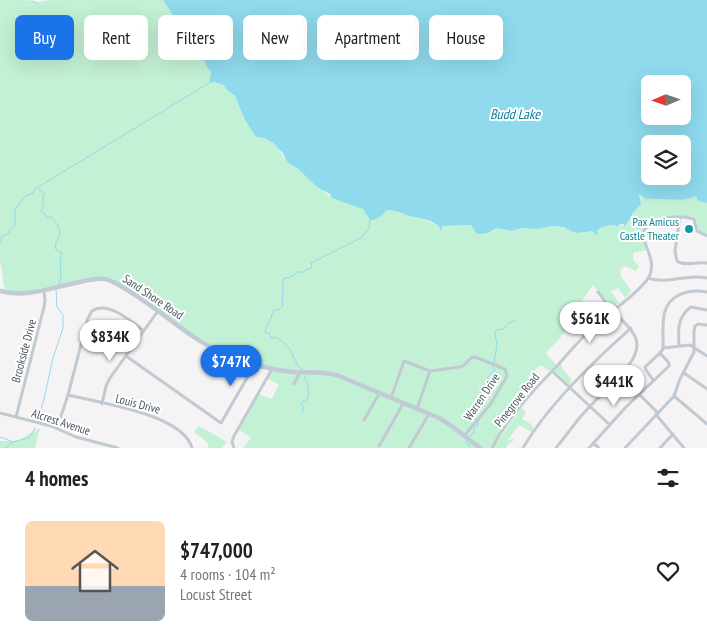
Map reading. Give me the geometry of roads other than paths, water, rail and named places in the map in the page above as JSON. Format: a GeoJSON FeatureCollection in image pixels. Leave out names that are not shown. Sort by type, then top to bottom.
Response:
{"type":"FeatureCollection","features":[{"type":"Feature","properties":{"kind":"street"},"geometry":{"type":"LineString","coordinates":[[680,217],[674,252],[676,261],[680,264],[707,263]]}},
{"type":"Feature","properties":{"kind":"street"},"geometry":{"type":"LineString","coordinates":[[707,236],[698,232],[695,220],[680,217],[664,218],[647,227],[643,232],[652,260],[648,278],[654,280],[671,280],[695,276],[707,278]]}},
{"type":"Feature","properties":{"kind":"street","name":"Pinegrove Road"},"geometry":{"type":"LineString","coordinates":[[492,448],[528,396],[592,329],[630,297],[648,278]]}},
{"type":"Feature","properties":{"kind":"street","name":"Sand Shore Road"},"geometry":{"type":"LineString","coordinates":[[0,292],[21,294],[90,279],[109,280],[138,297],[210,347],[231,357],[272,369],[335,375],[449,424],[480,448]]}},
{"type":"Feature","properties":{"kind":"street","name":"Brookside Drive"},"geometry":{"type":"LineString","coordinates":[[16,417],[44,307],[44,290]]}},
{"type":"Feature","properties":{"kind":"street"},"geometry":{"type":"LineString","coordinates":[[654,380],[646,370],[646,367],[663,348],[664,315],[668,303],[684,292],[697,290],[707,292]]}},
{"type":"Feature","properties":{"kind":"street"},"geometry":{"type":"LineString","coordinates":[[556,448],[574,424],[633,360],[636,351],[636,342],[631,328],[612,311],[598,292]]}},
{"type":"Feature","properties":{"kind":"street"},"geometry":{"type":"LineString","coordinates":[[679,346],[678,331],[681,318],[691,307],[707,310]]}},
{"type":"Feature","properties":{"kind":"street"},"geometry":{"type":"LineString","coordinates":[[57,428],[68,395],[88,318],[92,311],[99,308],[117,312],[144,332]]}},
{"type":"Feature","properties":{"kind":"street"},"geometry":{"type":"LineString","coordinates":[[102,404],[108,382],[158,311]]}},
{"type":"Feature","properties":{"kind":"street"},"geometry":{"type":"LineString","coordinates":[[625,448],[674,396],[693,356],[696,326],[698,324],[707,324]]}},
{"type":"Feature","properties":{"kind":"street"},"geometry":{"type":"LineString","coordinates":[[523,448],[555,404],[631,328]]}},
{"type":"Feature","properties":{"kind":"street"},"geometry":{"type":"LineString","coordinates":[[663,348],[690,346],[707,356]]}},
{"type":"Feature","properties":{"kind":"street"},"geometry":{"type":"LineString","coordinates":[[589,448],[669,365],[660,353]]}},
{"type":"Feature","properties":{"kind":"street"},"geometry":{"type":"LineString","coordinates":[[126,356],[221,423],[255,364]]}},
{"type":"Feature","properties":{"kind":"street","name":"Warren Drive"},"geometry":{"type":"LineString","coordinates":[[430,371],[458,368],[473,357],[504,369],[507,375],[504,382],[490,405],[464,436]]}},
{"type":"Feature","properties":{"kind":"street"},"geometry":{"type":"LineString","coordinates":[[391,399],[404,361],[430,371],[417,409]]}},
{"type":"Feature","properties":{"kind":"street"},"geometry":{"type":"LineString","coordinates":[[234,448],[232,442],[234,436],[272,369]]}},
{"type":"Feature","properties":{"kind":"street"},"geometry":{"type":"LineString","coordinates":[[552,371],[610,425]]}},
{"type":"Feature","properties":{"kind":"street"},"geometry":{"type":"LineString","coordinates":[[294,384],[300,372]]}},
{"type":"Feature","properties":{"kind":"street"},"geometry":{"type":"LineString","coordinates":[[684,373],[707,389]]}},
{"type":"Feature","properties":{"kind":"street"},"geometry":{"type":"LineString","coordinates":[[364,420],[379,394]]}},
{"type":"Feature","properties":{"kind":"street"},"geometry":{"type":"LineString","coordinates":[[639,394],[656,411],[684,448]]}},
{"type":"Feature","properties":{"kind":"street","name":"Louis Drive"},"geometry":{"type":"LineString","coordinates":[[68,395],[166,421],[186,435],[192,448]]}},
{"type":"Feature","properties":{"kind":"street"},"geometry":{"type":"LineString","coordinates":[[674,396],[707,424]]}},
{"type":"Feature","properties":{"kind":"street"},"geometry":{"type":"LineString","coordinates":[[379,446],[403,404]]}},
{"type":"Feature","properties":{"kind":"street","name":"Alcrest Avenue"},"geometry":{"type":"LineString","coordinates":[[0,413],[57,428],[108,447],[118,448]]}},
{"type":"Feature","properties":{"kind":"street"},"geometry":{"type":"LineString","coordinates":[[409,448],[429,414]]}},
{"type":"Feature","properties":{"kind":"street"},"geometry":{"type":"LineString","coordinates":[[660,448],[673,434]]}},
{"type":"Feature","properties":{"kind":"street"},"geometry":{"type":"LineString","coordinates":[[593,443],[599,448]]}},
{"type":"Feature","properties":{"kind":"water","name":"Budd Lake"},"geometry":{"type":"Polygon","coordinates":[[[163,0],[707,0],[707,203],[698,201],[696,196],[679,200],[646,199],[639,194],[641,204],[625,227],[624,224],[620,224],[617,227],[615,225],[603,227],[597,231],[598,236],[592,231],[578,233],[564,227],[551,226],[511,231],[497,228],[486,233],[477,234],[471,225],[443,226],[442,232],[433,222],[389,210],[386,210],[381,216],[370,220],[363,209],[332,198],[330,194],[317,187],[298,169],[287,162],[283,153],[273,143],[264,138],[256,137],[245,120],[235,96],[224,85],[214,82],[209,83],[211,72],[204,60],[233,60],[233,15],[173,15],[163,0]]]}},
{"type":"Feature","properties":{"kind":"waterway"},"geometry":{"type":"LineString","coordinates":[[32,1],[38,4]]}},
{"type":"Feature","properties":{"kind":"waterway"},"geometry":{"type":"LineString","coordinates":[[1,244],[1,237],[10,233],[9,230],[15,226],[15,209],[35,189],[209,83]]}},
{"type":"Feature","properties":{"kind":"waterway"},"geometry":{"type":"LineString","coordinates":[[39,189],[45,194],[41,211],[47,217],[52,217],[60,232],[56,243],[56,250],[62,253],[59,284]]}},
{"type":"Feature","properties":{"kind":"waterway"},"geometry":{"type":"LineString","coordinates":[[303,370],[296,364],[296,359],[293,358],[287,346],[275,337],[271,338],[269,333],[265,333],[266,326],[269,324],[274,310],[278,310],[283,306],[283,279],[293,276],[297,272],[304,272],[312,268],[311,263],[361,238],[369,229],[370,220]]}},
{"type":"Feature","properties":{"kind":"waterway"},"geometry":{"type":"LineString","coordinates":[[39,417],[53,358],[63,328],[63,315],[57,307],[56,289]]}},
{"type":"Feature","properties":{"kind":"waterway"},"geometry":{"type":"LineString","coordinates":[[494,363],[497,345],[496,330],[504,329],[515,320]]}},
{"type":"Feature","properties":{"kind":"waterway"},"geometry":{"type":"LineString","coordinates":[[476,419],[473,418],[473,414],[481,405],[483,397],[492,389],[491,384],[487,381],[488,377],[495,370],[493,367]]}},
{"type":"Feature","properties":{"kind":"waterway"},"geometry":{"type":"LineString","coordinates":[[303,413],[301,404],[308,398],[308,386],[305,375]]}},
{"type":"Feature","properties":{"kind":"waterway"},"geometry":{"type":"LineString","coordinates":[[470,437],[478,422]]}},
{"type":"Feature","properties":{"kind":"waterway"},"geometry":{"type":"LineString","coordinates":[[6,448],[12,442],[29,438],[35,428]]}},
{"type":"Feature","properties":{"kind":"waterway"},"geometry":{"type":"LineString","coordinates":[[0,437],[11,441]]}},
{"type":"Feature","properties":{"kind":"waterway"},"geometry":{"type":"LineString","coordinates":[[467,441],[470,448]]}},
{"type":"Feature","properties":{"kind":"place","name":"Pax Amicus Castle Theater"},"geometry":{"type":"Point","coordinates":[689,229]}}]}
